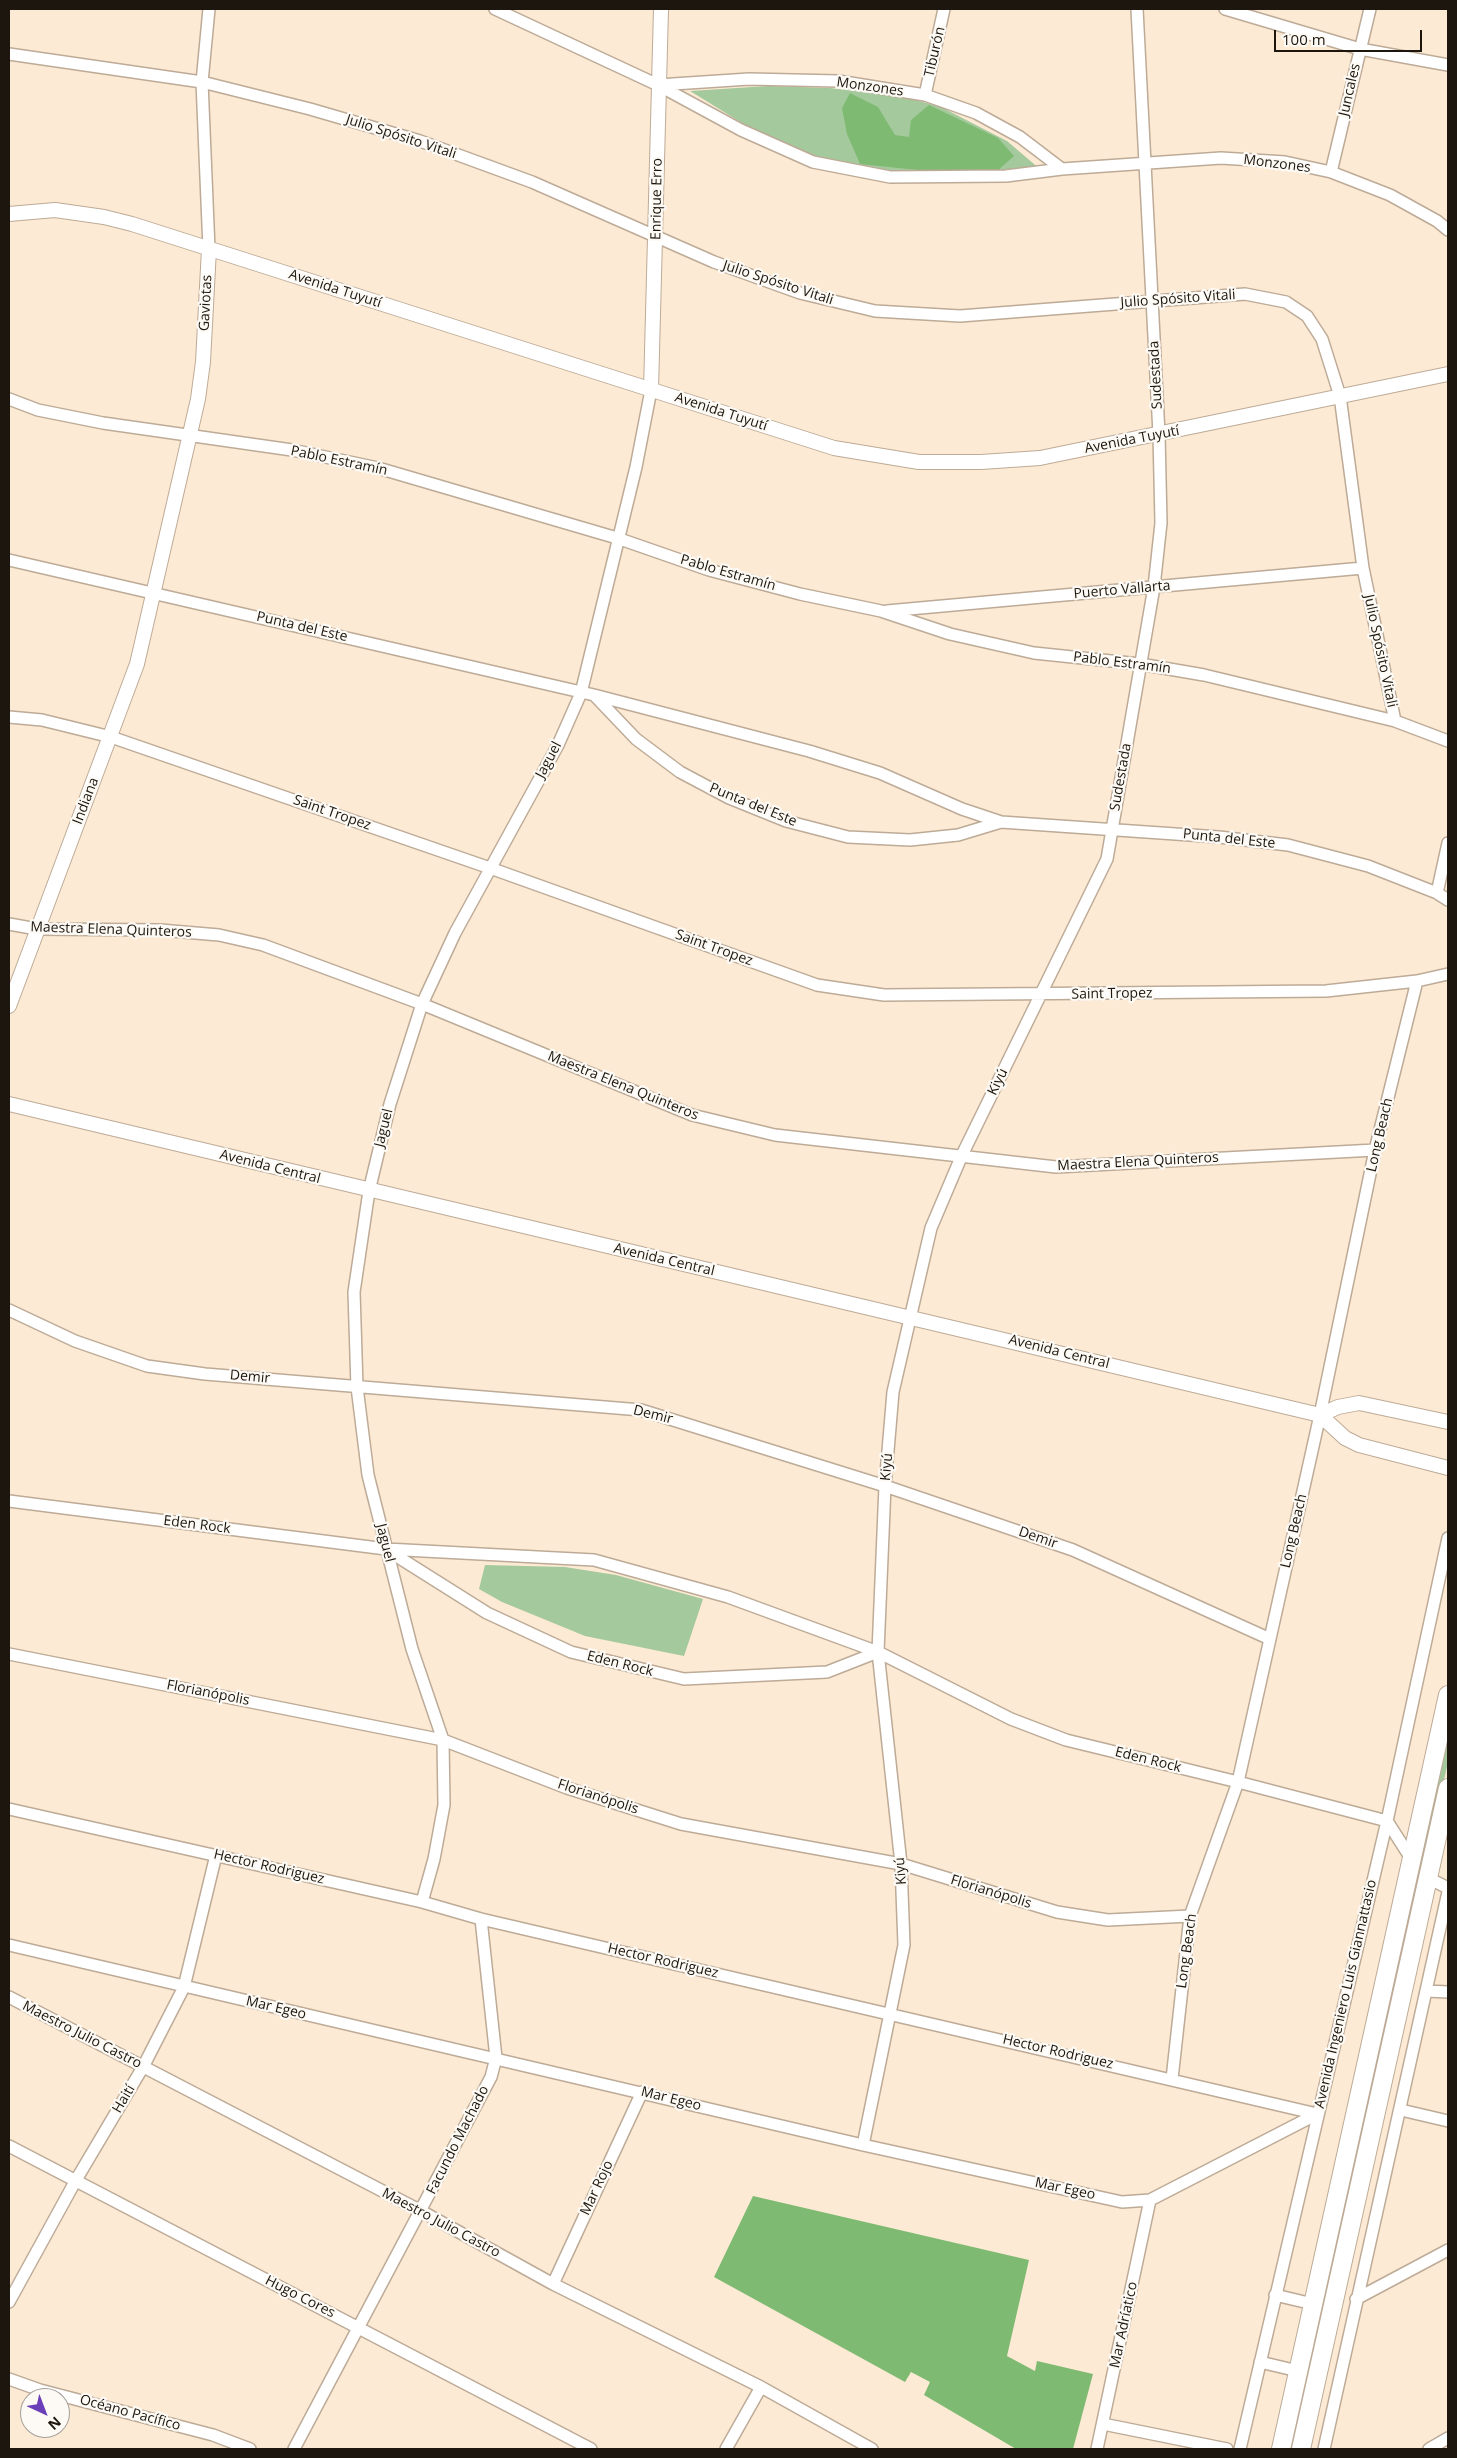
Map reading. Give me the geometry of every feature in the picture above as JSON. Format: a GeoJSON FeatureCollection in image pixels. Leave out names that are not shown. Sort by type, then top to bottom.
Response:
{"type":"FeatureCollection","features":[{"type":"Feature","properties":{"kind":"main road"},"geometry":{"type":"LineString","coordinates":[[1281,2449],[1448,1695]]}},
{"type":"Feature","properties":{"kind":"main road"},"geometry":{"type":"LineString","coordinates":[[1301,2449],[1448,1788]]}},
{"type":"Feature","properties":{"kind":"street","name":"Gaviotas"},"geometry":{"type":"LineString","coordinates":[[155,593],[190,435],[203,362],[209,249],[202,82],[209,9]]}},
{"type":"Feature","properties":{"kind":"street","name":"Monzones"},"geometry":{"type":"LineString","coordinates":[[495,9],[658,85],[741,130],[813,162],[890,177],[1006,176],[1062,169],[1221,158],[1285,162],[1332,172],[1390,195],[1438,221],[1448,230]]}},
{"type":"Feature","properties":{"kind":"street","name":"Enrique Erro"},"geometry":{"type":"LineString","coordinates":[[651,390],[657,236],[658,85],[661,9]]}},
{"type":"Feature","properties":{"kind":"street","name":"Tiburón"},"geometry":{"type":"LineString","coordinates":[[925,95],[944,9]]}},
{"type":"Feature","properties":{"kind":"street","name":"Sudestada"},"geometry":{"type":"LineString","coordinates":[[1113,829],[1154,587],[1162,523],[1137,9]]}},
{"type":"Feature","properties":{"kind":"street"},"geometry":{"type":"LineString","coordinates":[[1225,9],[1360,49],[1448,65]]}},
{"type":"Feature","properties":{"kind":"street","name":"Juncales"},"geometry":{"type":"LineString","coordinates":[[1332,172],[1370,9]]}},
{"type":"Feature","properties":{"kind":"street","name":"Julio Spósito Vitali"},"geometry":{"type":"LineString","coordinates":[[9,54],[202,82],[310,109],[420,141],[532,182],[714,262],[800,293],[874,311],[960,316],[1245,294],[1286,302],[1307,316],[1322,339],[1340,396],[1363,568],[1395,721]]}},
{"type":"Feature","properties":{"kind":"street","name":"Monzones"},"geometry":{"type":"LineString","coordinates":[[658,85],[749,79],[838,81],[925,95],[976,113],[1020,137],[1062,169]]}},
{"type":"Feature","properties":{"kind":"street","name":"Avenida Tuyutí"},"geometry":{"type":"LineString","coordinates":[[9,214],[55,210],[78,212],[132,224],[834,448],[919,462],[981,462],[1040,458],[1448,374]]}},
{"type":"Feature","properties":{"kind":"street","name":"Jaguel"},"geometry":{"type":"LineString","coordinates":[[422,1902],[434,1859],[444,1804],[443,1740],[412,1649],[368,1475],[357,1387],[354,1292],[369,1191],[390,1104],[422,1004],[455,933],[558,745],[581,692],[602,613],[617,538],[636,467],[651,390]]}},
{"type":"Feature","properties":{"kind":"street","name":"Pablo Estramín"},"geometry":{"type":"LineString","coordinates":[[9,399],[38,410],[66,416],[292,450],[378,468],[617,538],[710,570],[800,594],[881,611],[950,634],[1034,653],[1140,664],[1204,675],[1395,721],[1448,741]]}},
{"type":"Feature","properties":{"kind":"street","name":"Punta del Este"},"geometry":{"type":"LineString","coordinates":[[9,560],[594,695],[809,751],[880,773],[962,809],[1001,822],[1220,837],[1288,845],[1368,866],[1437,893],[1448,900]]}},
{"type":"Feature","properties":{"kind":"street","name":"Puerto Vallarta"},"geometry":{"type":"LineString","coordinates":[[881,611],[1363,568]]}},
{"type":"Feature","properties":{"kind":"street","name":"Indiana"},"geometry":{"type":"LineString","coordinates":[[9,1006],[137,664],[155,593]]}},
{"type":"Feature","properties":{"kind":"street","name":"Punta del Este"},"geometry":{"type":"LineString","coordinates":[[594,695],[636,739],[680,772],[729,798],[786,821],[848,837],[910,840],[958,835],[1001,822]]}},
{"type":"Feature","properties":{"kind":"street","name":"Saint Tropez"},"geometry":{"type":"LineString","coordinates":[[9,718],[42,720],[111,737],[490,868],[817,985],[884,996],[1042,996],[1326,991],[1417,981],[1448,974]]}},
{"type":"Feature","properties":{"kind":"street","name":"Kiyú"},"geometry":{"type":"LineString","coordinates":[[863,2145],[904,1945],[901,1864],[878,1652],[885,1486],[893,1392],[909,1316],[931,1228],[962,1155],[1042,996],[1107,859],[1113,829]]}},
{"type":"Feature","properties":{"kind":"street"},"geometry":{"type":"LineString","coordinates":[[1437,893],[1448,843]]}},
{"type":"Feature","properties":{"kind":"street","name":"Maestra Elena Quinteros"},"geometry":{"type":"LineString","coordinates":[[9,924],[37,929],[160,930],[219,935],[263,945],[422,1004],[692,1116],[775,1135],[1056,1167],[1375,1150]]}},
{"type":"Feature","properties":{"kind":"street","name":"Long Beach"},"geometry":{"type":"LineString","coordinates":[[1172,2079],[1190,1916],[1238,1782],[1320,1415],[1375,1150],[1417,981]]}},
{"type":"Feature","properties":{"kind":"street","name":"Avenida Central"},"geometry":{"type":"LineString","coordinates":[[9,1104],[369,1191],[909,1316],[1320,1415],[1345,1438],[1359,1445],[1448,1468]]}},
{"type":"Feature","properties":{"kind":"street","name":"Demir"},"geometry":{"type":"LineString","coordinates":[[9,1310],[75,1341],[147,1366],[204,1374],[641,1410],[885,1486],[1072,1550],[1270,1639]]}},
{"type":"Feature","properties":{"kind":"street"},"geometry":{"type":"LineString","coordinates":[[1320,1415],[1338,1407],[1359,1403],[1448,1422]]}},
{"type":"Feature","properties":{"kind":"street","name":"Eden Rock"},"geometry":{"type":"LineString","coordinates":[[9,1501],[386,1549],[594,1560],[728,1597],[878,1652],[1011,1719],[1066,1740],[1386,1821]]}},
{"type":"Feature","properties":{"kind":"street","name":"Avenida Ingeniero Luis Giannattasio"},"geometry":{"type":"LineString","coordinates":[[1240,2449],[1386,1821],[1448,1538]]}},
{"type":"Feature","properties":{"kind":"street","name":"Eden Rock"},"geometry":{"type":"LineString","coordinates":[[386,1549],[487,1613],[571,1652],[684,1679],[827,1672],[878,1652]]}},
{"type":"Feature","properties":{"kind":"street","name":"Florianópolis"},"geometry":{"type":"LineString","coordinates":[[9,1654],[443,1740],[567,1788],[681,1824],[901,1864],[1057,1912],[1108,1920],[1190,1916]]}},
{"type":"Feature","properties":{"kind":"street","name":"Hector Rodriguez"},"geometry":{"type":"LineString","coordinates":[[9,1809],[422,1902],[481,1919],[1317,2114]]}},
{"type":"Feature","properties":{"kind":"street"},"geometry":{"type":"LineString","coordinates":[[1386,1821],[1412,1860]]}},
{"type":"Feature","properties":{"kind":"street","name":"Haití"},"geometry":{"type":"LineString","coordinates":[[9,2302],[76,2180],[143,2067],[184,1987],[216,1856]]}},
{"type":"Feature","properties":{"kind":"street"},"geometry":{"type":"LineString","coordinates":[[1428,1878],[1448,1888]]}},
{"type":"Feature","properties":{"kind":"street"},"geometry":{"type":"LineString","coordinates":[[1324,2449],[1448,1892]]}},
{"type":"Feature","properties":{"kind":"street","name":"Facundo Machado"},"geometry":{"type":"LineString","coordinates":[[294,2449],[360,2328],[490,2077],[496,2058],[481,1919]]}},
{"type":"Feature","properties":{"kind":"street","name":"Mar Egeo"},"geometry":{"type":"LineString","coordinates":[[9,1946],[863,2145],[1122,2202],[1150,2200],[1317,2114]]}},
{"type":"Feature","properties":{"kind":"street"},"geometry":{"type":"LineString","coordinates":[[1426,1991],[1448,1992]]}},
{"type":"Feature","properties":{"kind":"street","name":"Maestro Julio Castro"},"geometry":{"type":"LineString","coordinates":[[9,1997],[421,2211],[553,2284],[761,2387],[872,2449]]}},
{"type":"Feature","properties":{"kind":"street","name":"Mar Rojo"},"geometry":{"type":"LineString","coordinates":[[553,2284],[642,2092]]}},
{"type":"Feature","properties":{"kind":"street"},"geometry":{"type":"LineString","coordinates":[[1401,2110],[1448,2120]]}},
{"type":"Feature","properties":{"kind":"street","name":"Hugo Cores"},"geometry":{"type":"LineString","coordinates":[[9,2146],[591,2449]]}},
{"type":"Feature","properties":{"kind":"street","name":"Mar Adríatico"},"geometry":{"type":"LineString","coordinates":[[1097,2449],[1150,2200]]}},
{"type":"Feature","properties":{"kind":"street"},"geometry":{"type":"LineString","coordinates":[[1356,2299],[1448,2250]]}},
{"type":"Feature","properties":{"kind":"street"},"geometry":{"type":"LineString","coordinates":[[1276,2295],[1313,2304]]}},
{"type":"Feature","properties":{"kind":"street"},"geometry":{"type":"LineString","coordinates":[[1260,2362],[1298,2371]]}},
{"type":"Feature","properties":{"kind":"street","name":"Océano Pacífico"},"geometry":{"type":"LineString","coordinates":[[9,2379],[40,2390],[213,2435],[250,2449]]}},
{"type":"Feature","properties":{"kind":"street"},"geometry":{"type":"LineString","coordinates":[[726,2449],[761,2387]]}},
{"type":"Feature","properties":{"kind":"street"},"geometry":{"type":"LineString","coordinates":[[1103,2424],[1227,2449]]}},
{"type":"Feature","properties":{"kind":"street"},"geometry":{"type":"LineString","coordinates":[[1429,2449],[1448,2438]]}},
{"type":"Feature","properties":{"kind":"green space"},"geometry":{"type":"Polygon","coordinates":[[[768,86],[830,88],[905,97],[941,107],[1007,141],[1041,170],[890,173],[814,160],[755,131],[690,91],[768,86]]]}},
{"type":"Feature","properties":{"kind":"green space"},"geometry":{"type":"Polygon","coordinates":[[[850,93],[878,107],[895,135],[909,137],[911,120],[929,105],[998,138],[1014,156],[996,172],[937,172],[860,164],[847,134],[842,108],[850,93]]]}},
{"type":"Feature","properties":{"kind":"green space"},"geometry":{"type":"Polygon","coordinates":[[[485,1565],[565,1567],[616,1575],[703,1599],[684,1656],[585,1636],[502,1602],[479,1589],[485,1565]]]}},
{"type":"Feature","properties":{"kind":"green space"},"geometry":{"type":"Polygon","coordinates":[[[1448,1719],[1448,1762],[1305,2413],[1296,2449],[1286,2449],[1448,1719]]]}},
{"type":"Feature","properties":{"kind":"green space"},"geometry":{"type":"Polygon","coordinates":[[[753,2196],[1029,2260],[1007,2356],[1035,2371],[1037,2361],[1093,2374],[1073,2449],[1016,2449],[924,2395],[930,2382],[911,2372],[905,2382],[714,2277],[753,2196]]]}}]}
